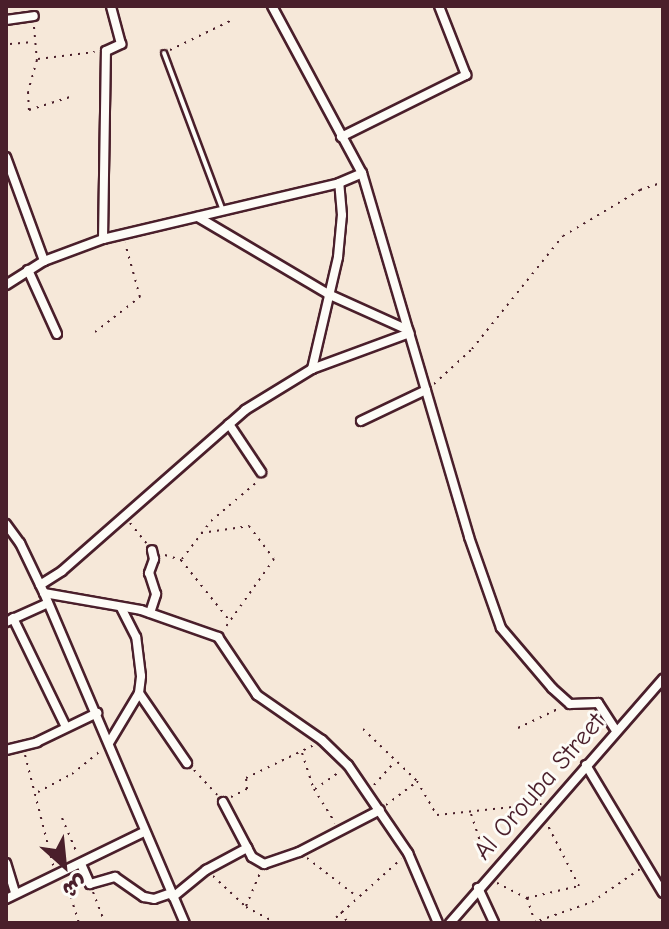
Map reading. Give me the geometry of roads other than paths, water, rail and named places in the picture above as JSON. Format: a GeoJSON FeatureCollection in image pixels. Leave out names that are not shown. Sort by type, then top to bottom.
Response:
{"type":"FeatureCollection","features":[{"type":"Feature","properties":{"kind":"street"},"geometry":{"type":"LineString","coordinates":[[103,239],[106,51],[121,44],[111,6]]}},
{"type":"Feature","properties":{"kind":"street"},"geometry":{"type":"LineString","coordinates":[[272,6],[362,173],[469,537],[501,628],[552,688],[570,704],[598,703],[616,731]]}},
{"type":"Feature","properties":{"kind":"street"},"geometry":{"type":"LineString","coordinates":[[341,137],[465,78],[467,71],[439,6]]}},
{"type":"Feature","properties":{"kind":"street"},"geometry":{"type":"LineString","coordinates":[[6,20],[34,16]]}},
{"type":"Feature","properties":{"kind":"street"},"geometry":{"type":"LineString","coordinates":[[6,157],[44,261]]}},
{"type":"Feature","properties":{"kind":"street"},"geometry":{"type":"LineString","coordinates":[[6,285],[44,261],[103,239],[339,183],[362,173]]}},
{"type":"Feature","properties":{"kind":"street"},"geometry":{"type":"LineString","coordinates":[[312,369],[342,227],[339,183]]}},
{"type":"Feature","properties":{"kind":"street"},"geometry":{"type":"LineString","coordinates":[[198,217],[328,294],[409,332]]}},
{"type":"Feature","properties":{"kind":"street"},"geometry":{"type":"LineString","coordinates":[[28,270],[57,334]]}},
{"type":"Feature","properties":{"kind":"street"},"geometry":{"type":"LineString","coordinates":[[42,589],[245,410],[312,369],[409,332]]}},
{"type":"Feature","properties":{"kind":"street"},"geometry":{"type":"LineString","coordinates":[[361,421],[426,390]]}},
{"type":"Feature","properties":{"kind":"street"},"geometry":{"type":"LineString","coordinates":[[229,424],[261,472]]}},
{"type":"Feature","properties":{"kind":"street"},"geometry":{"type":"LineString","coordinates":[[7,525],[42,589],[185,923]]}},
{"type":"Feature","properties":{"kind":"street"},"geometry":{"type":"LineString","coordinates":[[150,613],[156,594],[149,573],[154,559],[152,550]]}},
{"type":"Feature","properties":{"kind":"street"},"geometry":{"type":"LineString","coordinates":[[42,589],[150,613],[218,637],[257,695],[322,740],[348,765],[408,853],[438,923]]}},
{"type":"Feature","properties":{"kind":"street"},"geometry":{"type":"LineString","coordinates":[[48,603],[10,620],[66,727]]}},
{"type":"Feature","properties":{"kind":"street"},"geometry":{"type":"LineString","coordinates":[[109,743],[139,693],[142,663],[139,647],[121,608]]}},
{"type":"Feature","properties":{"kind":"street","name":"Al Orouba Street"},"geometry":{"type":"LineString","coordinates":[[450,923],[663,679]]}},
{"type":"Feature","properties":{"kind":"street"},"geometry":{"type":"LineString","coordinates":[[139,693],[187,763]]}},
{"type":"Feature","properties":{"kind":"street"},"geometry":{"type":"LineString","coordinates":[[6,750],[23,746],[97,713]]}},
{"type":"Feature","properties":{"kind":"street"},"geometry":{"type":"LineString","coordinates":[[586,765],[663,893]]}},
{"type":"Feature","properties":{"kind":"street"},"geometry":{"type":"LineString","coordinates":[[223,802],[252,857],[264,864],[299,852],[380,810]]}},
{"type":"Feature","properties":{"kind":"street"},"geometry":{"type":"LineString","coordinates":[[6,899],[144,832]]}},
{"type":"Feature","properties":{"kind":"street"},"geometry":{"type":"LineString","coordinates":[[81,864],[90,884],[115,877],[144,897],[154,899],[172,895],[206,870],[247,848]]}},
{"type":"Feature","properties":{"kind":"street"},"geometry":{"type":"LineString","coordinates":[[6,863],[15,892]]}},
{"type":"Feature","properties":{"kind":"street"},"geometry":{"type":"LineString","coordinates":[[478,888],[494,923]]}},
{"type":"Feature","properties":{"kind":"lane"},"geometry":{"type":"LineString","coordinates":[[164,53],[223,211]]}}]}
